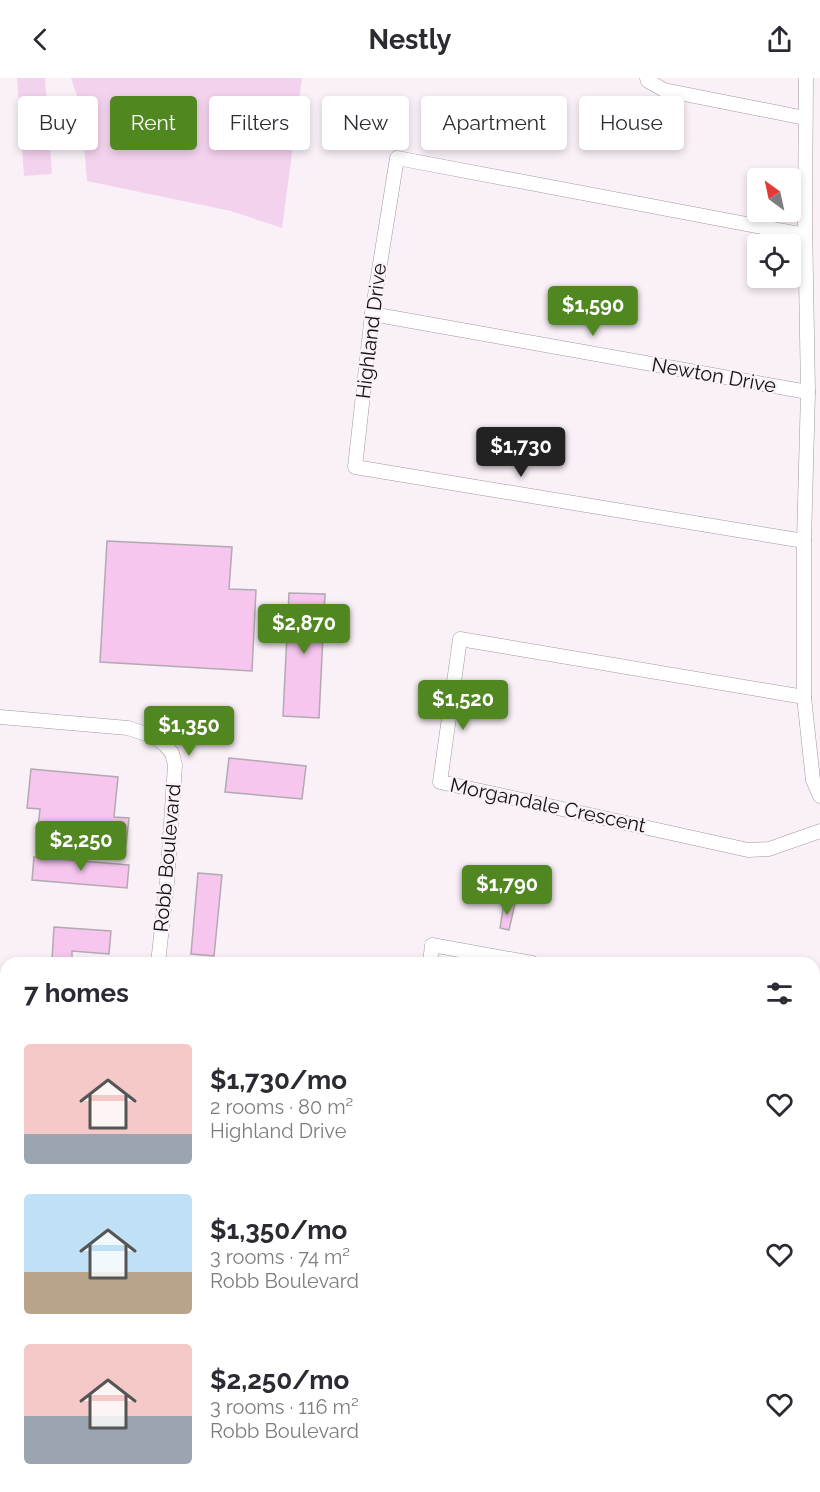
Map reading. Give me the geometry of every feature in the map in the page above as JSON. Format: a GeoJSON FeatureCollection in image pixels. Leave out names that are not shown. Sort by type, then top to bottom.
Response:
{"type":"FeatureCollection","features":[{"type":"Feature","properties":{"kind":"street"},"geometry":{"type":"LineString","coordinates":[[647,78],[648,81],[664,90],[805,118]]}},
{"type":"Feature","properties":{"kind":"street"},"geometry":{"type":"LineString","coordinates":[[806,78],[805,235],[808,392],[804,541],[804,697],[813,780],[820,796]]}},
{"type":"Feature","properties":{"kind":"street","name":"Highland Drive"},"geometry":{"type":"LineString","coordinates":[[804,541],[355,467],[372,314],[396,159],[805,235]]}},
{"type":"Feature","properties":{"kind":"street","name":"Newton Drive"},"geometry":{"type":"LineString","coordinates":[[372,314],[808,392]]}},
{"type":"Feature","properties":{"kind":"street","name":"Morgandale Crescent"},"geometry":{"type":"LineString","coordinates":[[804,697],[460,639],[440,782],[748,849],[768,849],[820,831]]}},
{"type":"Feature","properties":{"kind":"street","name":"Robb Boulevard"},"geometry":{"type":"LineString","coordinates":[[0,717],[128,728],[155,737],[172,753],[175,765],[167,882],[159,957]]}},
{"type":"Feature","properties":{"kind":"street"},"geometry":{"type":"LineString","coordinates":[[431,957],[432,945],[499,957]]}},
{"type":"Feature","properties":{"kind":"shaded area"},"geometry":{"type":"Polygon","coordinates":[[[17,78],[45,78],[46,96],[18,96],[17,78]]]}},
{"type":"Feature","properties":{"kind":"shaded area"},"geometry":{"type":"Polygon","coordinates":[[[71,78],[302,78],[300,96],[209,96],[209,150],[292,150],[282,228],[231,211],[87,181],[84,150],[98,150],[98,96],[77,96],[71,78]]]}},
{"type":"Feature","properties":{"kind":"shaded area"},"geometry":{"type":"Polygon","coordinates":[[[22,150],[50,150],[52,174],[24,176],[22,150]]]}},
{"type":"Feature","properties":{"kind":"building"},"geometry":{"type":"Polygon","coordinates":[[[107,541],[232,547],[229,589],[256,590],[252,671],[100,662],[107,541]]]}},
{"type":"Feature","properties":{"kind":"building"},"geometry":{"type":"Polygon","coordinates":[[[289,593],[325,594],[319,718],[283,716],[289,593]]]}},
{"type":"Feature","properties":{"kind":"building"},"geometry":{"type":"Polygon","coordinates":[[[229,758],[306,766],[302,799],[225,792],[229,758]]]}},
{"type":"Feature","properties":{"kind":"building"},"geometry":{"type":"Polygon","coordinates":[[[31,769],[118,777],[114,817],[129,818],[126,845],[37,837],[40,809],[27,808],[31,769]]]}},
{"type":"Feature","properties":{"kind":"building"},"geometry":{"type":"Polygon","coordinates":[[[34,857],[129,865],[127,888],[32,880],[34,857]]]}},
{"type":"Feature","properties":{"kind":"building"},"geometry":{"type":"Polygon","coordinates":[[[198,873],[222,875],[214,956],[191,954],[198,873]]]}},
{"type":"Feature","properties":{"kind":"building"},"geometry":{"type":"Polygon","coordinates":[[[504,903],[515,903],[509,930],[500,928],[504,903]]]}},
{"type":"Feature","properties":{"kind":"building"},"geometry":{"type":"Polygon","coordinates":[[[54,927],[111,931],[109,954],[72,951],[72,957],[52,957],[54,927]]]}}]}
